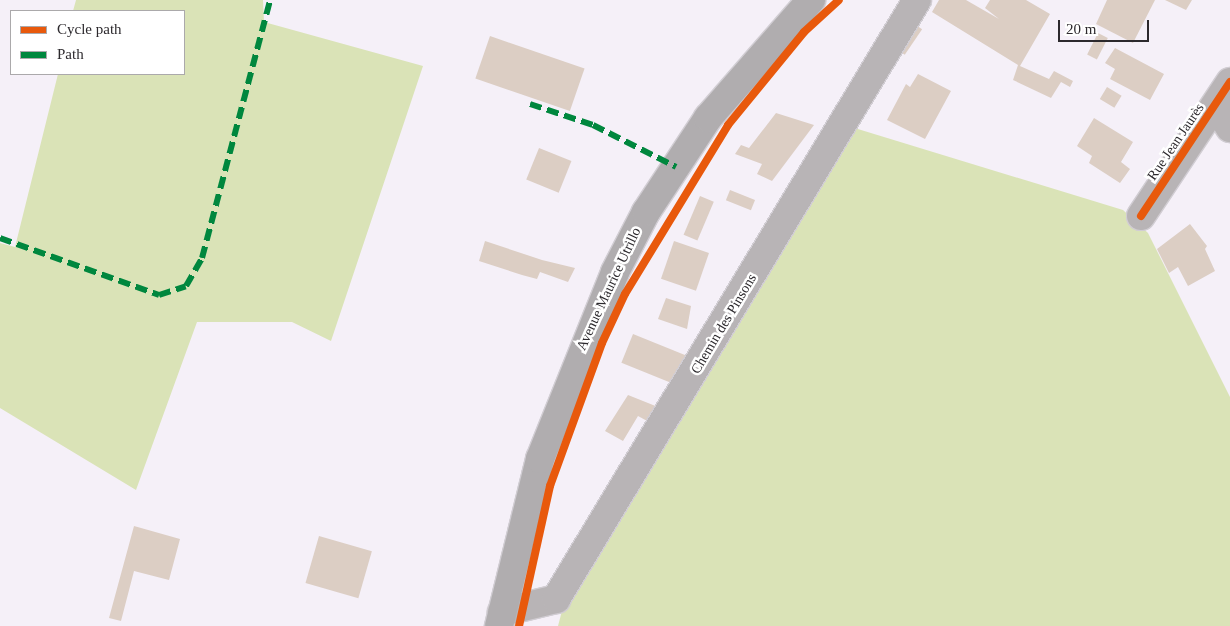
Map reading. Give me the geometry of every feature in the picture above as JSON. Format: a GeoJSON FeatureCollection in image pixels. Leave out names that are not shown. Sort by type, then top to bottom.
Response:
{"type":"FeatureCollection","features":[{"type":"Feature","properties":{"kind":"main road","name":"Avenue Maurice Utrillo"},"geometry":{"type":"LineString","coordinates":[[500,619],[540,459],[589,326],[614,272],[646,212],[708,118],[811,0]]}},
{"type":"Feature","properties":{"kind":"street","name":"Chemin des Pinsons"},"geometry":{"type":"LineString","coordinates":[[500,619],[556,599],[917,0]]}},
{"type":"Feature","properties":{"kind":"street","name":"Rue Jean Jaurès"},"geometry":{"type":"LineString","coordinates":[[1141,216],[1230,82]]}},
{"type":"Feature","properties":{"kind":"street"},"geometry":{"type":"LineString","coordinates":[[1216,105],[1230,128]]}},
{"type":"Feature","properties":{"kind":"green space"},"geometry":{"type":"Polygon","coordinates":[[[76,0],[263,0],[264,22],[423,66],[331,341],[292,322],[197,322],[136,490],[0,408],[0,243],[15,247],[58,75],[185,75],[185,10],[73,10],[76,0]]]}},
{"type":"Feature","properties":{"kind":"green space"},"geometry":{"type":"Polygon","coordinates":[[[848,126],[1123,210],[1148,233],[1230,397],[1230,626],[558,626],[563,607],[848,126]]]}},
{"type":"Feature","properties":{"kind":"building"},"geometry":{"type":"Polygon","coordinates":[[[939,0],[966,0],[999,19],[985,8],[990,0],[1026,0],[1050,14],[1020,66],[1049,79],[1054,71],[1073,81],[1070,87],[1061,82],[1051,98],[1013,80],[1018,65],[932,12],[939,0]]]}},
{"type":"Feature","properties":{"kind":"building"},"geometry":{"type":"Polygon","coordinates":[[[1107,0],[1155,0],[1133,43],[1096,24],[1107,0]]]}},
{"type":"Feature","properties":{"kind":"building"},"geometry":{"type":"Polygon","coordinates":[[[1165,0],[1192,0],[1186,10],[1165,0]]]}},
{"type":"Feature","properties":{"kind":"building"},"geometry":{"type":"Polygon","coordinates":[[[913,23],[922,29],[905,55],[896,49],[913,23]]]}},
{"type":"Feature","properties":{"kind":"building"},"geometry":{"type":"Polygon","coordinates":[[[1098,33],[1108,38],[1097,59],[1087,54],[1098,33]]]}},
{"type":"Feature","properties":{"kind":"building"},"geometry":{"type":"Polygon","coordinates":[[[490,36],[585,69],[570,111],[475,79],[490,36]]]}},
{"type":"Feature","properties":{"kind":"building"},"geometry":{"type":"Polygon","coordinates":[[[1115,48],[1164,74],[1150,100],[1110,79],[1115,69],[1105,63],[1115,48]]]}},
{"type":"Feature","properties":{"kind":"building"},"geometry":{"type":"Polygon","coordinates":[[[918,74],[951,91],[925,139],[887,120],[906,84],[910,87],[918,74]]]}},
{"type":"Feature","properties":{"kind":"building"},"geometry":{"type":"Polygon","coordinates":[[[1107,87],[1122,96],[1114,108],[1100,99],[1107,87]]]}},
{"type":"Feature","properties":{"kind":"building"},"geometry":{"type":"Polygon","coordinates":[[[776,113],[814,125],[772,181],[757,174],[762,164],[735,154],[741,145],[749,148],[776,113]]]}},
{"type":"Feature","properties":{"kind":"building"},"geometry":{"type":"Polygon","coordinates":[[[1094,118],[1133,142],[1121,162],[1130,169],[1120,183],[1089,163],[1092,156],[1077,146],[1094,118]]]}},
{"type":"Feature","properties":{"kind":"building"},"geometry":{"type":"Polygon","coordinates":[[[539,148],[571,161],[559,193],[526,180],[539,148]]]}},
{"type":"Feature","properties":{"kind":"building"},"geometry":{"type":"Polygon","coordinates":[[[730,190],[755,200],[751,210],[726,200],[730,190]]]}},
{"type":"Feature","properties":{"kind":"building"},"geometry":{"type":"Polygon","coordinates":[[[700,196],[714,202],[697,241],[684,235],[700,196]]]}},
{"type":"Feature","properties":{"kind":"building"},"geometry":{"type":"Polygon","coordinates":[[[1190,224],[1207,246],[1205,249],[1215,271],[1188,286],[1178,267],[1169,273],[1157,249],[1190,224]]]}},
{"type":"Feature","properties":{"kind":"building"},"geometry":{"type":"Polygon","coordinates":[[[485,241],[542,260],[575,268],[568,282],[540,272],[537,279],[522,275],[479,261],[485,241]]]}},
{"type":"Feature","properties":{"kind":"building"},"geometry":{"type":"Polygon","coordinates":[[[674,241],[709,253],[696,291],[661,279],[674,241]]]}},
{"type":"Feature","properties":{"kind":"building"},"geometry":{"type":"Polygon","coordinates":[[[666,298],[691,306],[687,329],[658,319],[666,298]]]}},
{"type":"Feature","properties":{"kind":"building"},"geometry":{"type":"Polygon","coordinates":[[[633,334],[687,356],[675,384],[621,363],[633,334]]]}},
{"type":"Feature","properties":{"kind":"building"},"geometry":{"type":"Polygon","coordinates":[[[628,395],[658,407],[649,422],[638,416],[623,441],[605,431],[628,395]]]}},
{"type":"Feature","properties":{"kind":"building"},"geometry":{"type":"Polygon","coordinates":[[[134,526],[180,539],[169,580],[134,571],[121,621],[109,618],[134,526]]]}},
{"type":"Feature","properties":{"kind":"building"},"geometry":{"type":"Polygon","coordinates":[[[319,536],[372,551],[358,598],[305,583],[319,536]]]}},
{"type":"Feature","properties":{"kind":"marked path"},"geometry":{"type":"LineString","coordinates":[[0,238],[159,295],[186,286],[202,258],[270,0]]}},
{"type":"Feature","properties":{"kind":"marked path"},"geometry":{"type":"LineString","coordinates":[[530,104],[593,125],[676,167]]}},
{"type":"Feature","properties":{"kind":"cycle path"},"geometry":{"type":"LineString","coordinates":[[519,626],[550,486],[602,343],[625,294],[728,125],[804,32],[839,0]]}},
{"type":"Feature","properties":{"kind":"cycle path"},"geometry":{"type":"LineString","coordinates":[[1141,216],[1230,82]]}}]}
